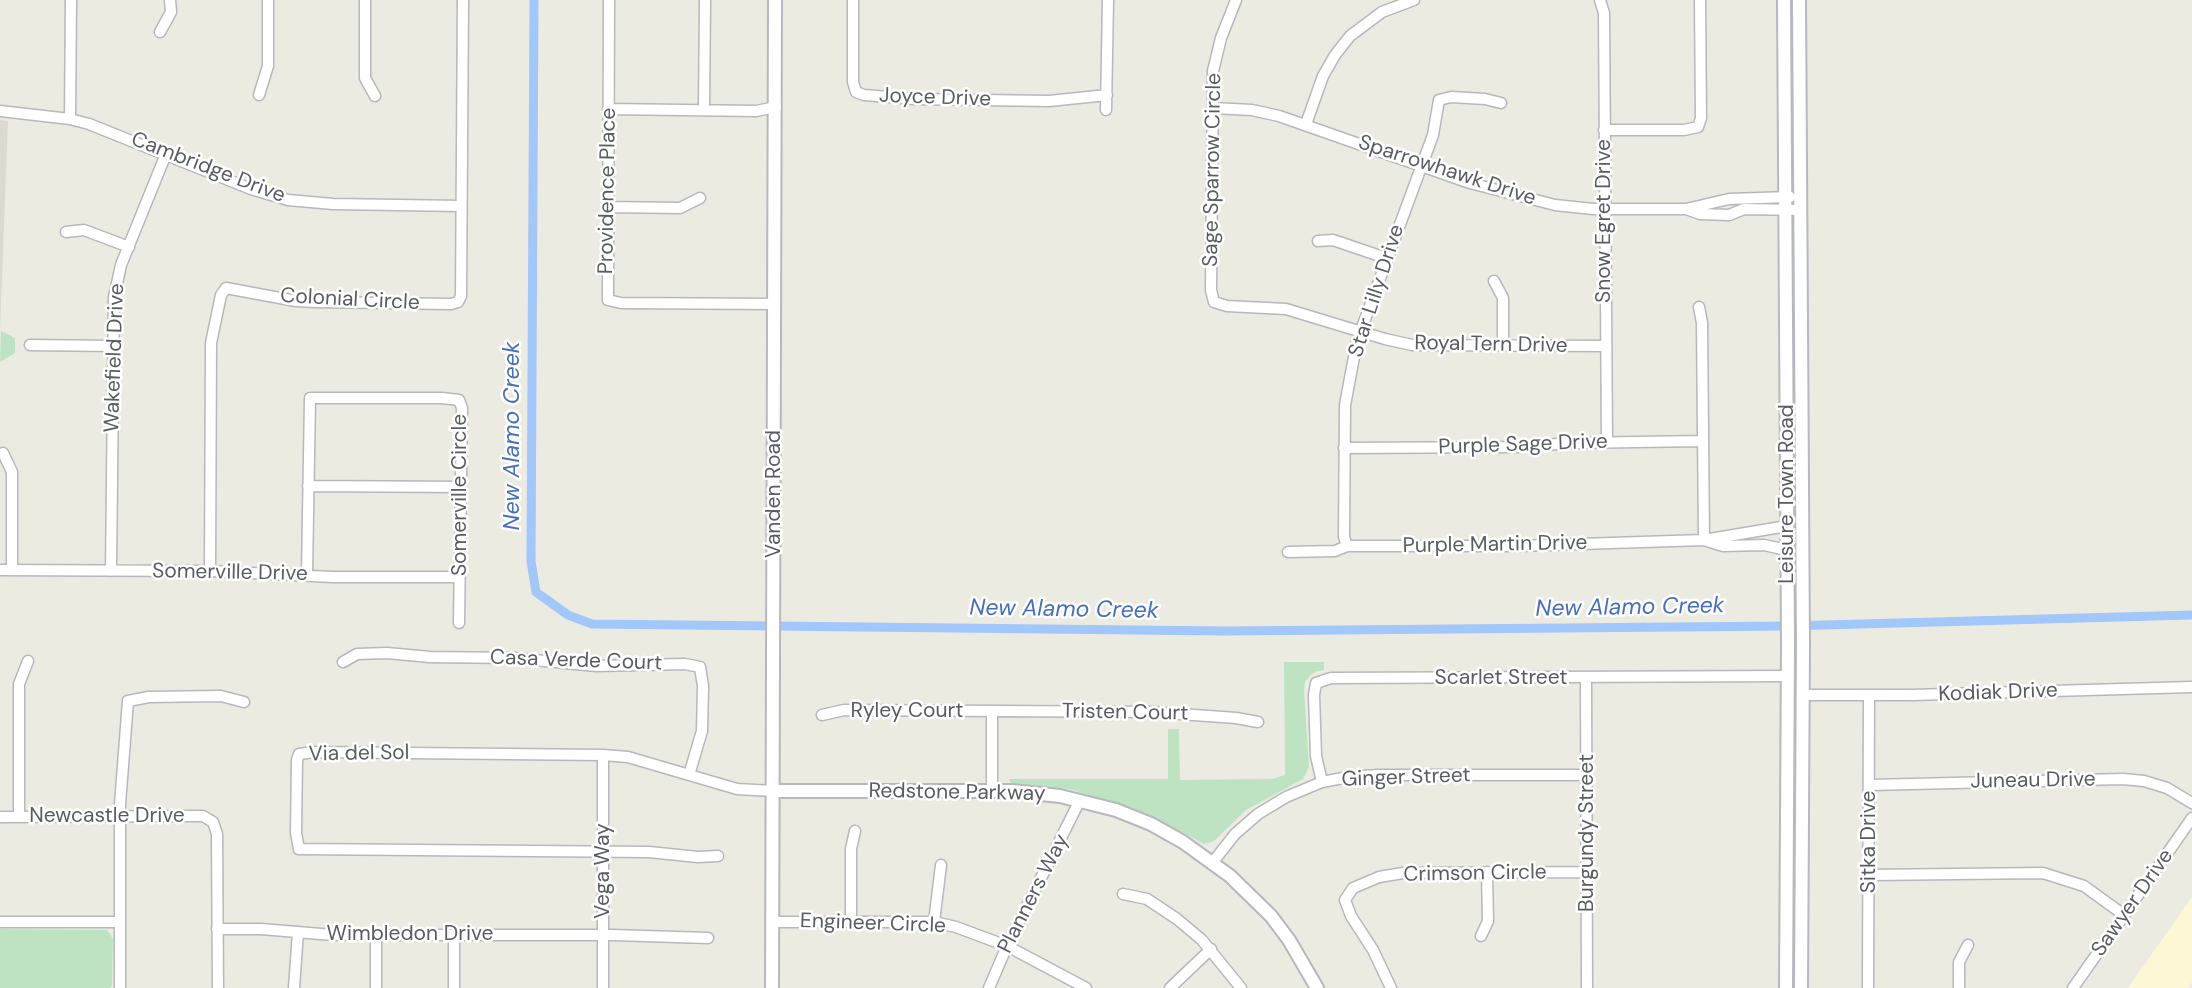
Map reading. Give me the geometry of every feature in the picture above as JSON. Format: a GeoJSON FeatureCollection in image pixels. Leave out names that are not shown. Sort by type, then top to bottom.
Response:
{"type":"FeatureCollection","features":[{"type":"Feature","properties":{"kind":"main road","name":"Vanden Road"},"geometry":{"type":"LineString","coordinates":[[772,988],[775,0]]}},
{"type":"Feature","properties":{"kind":"main road","name":"Leisure Town Road"},"geometry":{"type":"LineString","coordinates":[[1784,0],[1788,644],[1786,988]]}},
{"type":"Feature","properties":{"kind":"main road","name":"Leisure Town Road"},"geometry":{"type":"LineString","coordinates":[[1799,0],[1803,598],[1801,988]]}},
{"type":"Feature","properties":{"kind":"main road","name":"Redstone Parkway"},"geometry":{"type":"LineString","coordinates":[[773,791],[1037,793],[1080,800],[1116,810],[1151,824],[1213,862],[1230,876],[1271,916],[1289,940],[1317,988]]}},
{"type":"Feature","properties":{"kind":"street"},"geometry":{"type":"LineString","coordinates":[[70,119],[71,0]]}},
{"type":"Feature","properties":{"kind":"street"},"geometry":{"type":"LineString","coordinates":[[160,32],[170,12],[170,0]]}},
{"type":"Feature","properties":{"kind":"street"},"geometry":{"type":"LineString","coordinates":[[259,95],[268,66],[268,0]]}},
{"type":"Feature","properties":{"kind":"street"},"geometry":{"type":"LineString","coordinates":[[365,0],[365,78],[375,96]]}},
{"type":"Feature","properties":{"kind":"street","name":"Colonial Circle"},"geometry":{"type":"LineString","coordinates":[[211,571],[211,342],[221,295],[226,288],[296,302],[439,304],[458,302],[461,296],[463,0]]}},
{"type":"Feature","properties":{"kind":"street","name":"Providence Place"},"geometry":{"type":"LineString","coordinates":[[609,0],[608,300],[621,303],[775,304]]}},
{"type":"Feature","properties":{"kind":"street"},"geometry":{"type":"LineString","coordinates":[[704,110],[705,0]]}},
{"type":"Feature","properties":{"kind":"street","name":"Joyce Drive"},"geometry":{"type":"LineString","coordinates":[[853,0],[853,82],[856,92],[864,95],[914,99],[1049,101],[1107,95]]}},
{"type":"Feature","properties":{"kind":"street"},"geometry":{"type":"LineString","coordinates":[[1106,110],[1108,0]]}},
{"type":"Feature","properties":{"kind":"street","name":"Sage Sparrow Circle"},"geometry":{"type":"LineString","coordinates":[[1214,302],[1211,290],[1213,71],[1221,38],[1236,0]]}},
{"type":"Feature","properties":{"kind":"street"},"geometry":{"type":"LineString","coordinates":[[1307,124],[1323,76],[1350,36],[1382,12],[1415,0]]}},
{"type":"Feature","properties":{"kind":"street","name":"Snow Egret Drive"},"geometry":{"type":"LineString","coordinates":[[1601,0],[1604,13],[1607,442]]}},
{"type":"Feature","properties":{"kind":"street"},"geometry":{"type":"LineString","coordinates":[[1604,130],[1684,130],[1698,127],[1701,118],[1700,0]]}},
{"type":"Feature","properties":{"kind":"street","name":"Star Lilly Drive"},"geometry":{"type":"LineString","coordinates":[[1347,546],[1344,537],[1345,405],[1360,331],[1433,135],[1439,100],[1451,97],[1501,103]]}},
{"type":"Feature","properties":{"kind":"street"},"geometry":{"type":"LineString","coordinates":[[608,110],[756,111],[776,107]]}},
{"type":"Feature","properties":{"kind":"street","name":"Sparrowhawk Drive"},"geometry":{"type":"LineString","coordinates":[[1212,108],[1252,110],[1307,124],[1470,183],[1555,205],[1604,209],[1686,209],[1728,199],[1800,203]]}},
{"type":"Feature","properties":{"kind":"street","name":"Cambridge Drive"},"geometry":{"type":"LineString","coordinates":[[0,111],[70,119],[124,136],[251,189],[288,200],[333,204],[461,206]]}},
{"type":"Feature","properties":{"kind":"street","name":"Wakefield Drive"},"geometry":{"type":"LineString","coordinates":[[111,571],[116,283],[166,154]]}},
{"type":"Feature","properties":{"kind":"street"},"geometry":{"type":"LineString","coordinates":[[608,207],[680,208],[700,198]]}},
{"type":"Feature","properties":{"kind":"street","name":"Sparrowhawk Drive"},"geometry":{"type":"LineString","coordinates":[[1686,209],[1700,214],[1729,215],[1744,209],[1786,203]]}},
{"type":"Feature","properties":{"kind":"street"},"geometry":{"type":"LineString","coordinates":[[66,232],[84,230],[129,247]]}},
{"type":"Feature","properties":{"kind":"street"},"geometry":{"type":"LineString","coordinates":[[1318,241],[1333,240],[1386,258]]}},
{"type":"Feature","properties":{"kind":"street"},"geometry":{"type":"LineString","coordinates":[[1493,281],[1503,298],[1503,346]]}},
{"type":"Feature","properties":{"kind":"street","name":"Royal Tern Drive"},"geometry":{"type":"LineString","coordinates":[[1214,302],[1227,306],[1286,309],[1412,345],[1605,346]]}},
{"type":"Feature","properties":{"kind":"street"},"geometry":{"type":"LineString","coordinates":[[1699,307],[1702,323],[1704,540]]}},
{"type":"Feature","properties":{"kind":"street"},"geometry":{"type":"LineString","coordinates":[[30,345],[113,346]]}},
{"type":"Feature","properties":{"kind":"street","name":"Somerville Circle"},"geometry":{"type":"LineString","coordinates":[[307,575],[310,398],[459,400],[462,408],[459,623]]}},
{"type":"Feature","properties":{"kind":"street","name":"Purple Sage Drive"},"geometry":{"type":"LineString","coordinates":[[1344,448],[1516,447],[1702,441]]}},
{"type":"Feature","properties":{"kind":"street"},"geometry":{"type":"LineString","coordinates":[[3,453],[12,472],[12,570]]}},
{"type":"Feature","properties":{"kind":"street"},"geometry":{"type":"LineString","coordinates":[[308,486],[460,487]]}},
{"type":"Feature","properties":{"kind":"street","name":"Purple Martin Drive"},"geometry":{"type":"LineString","coordinates":[[1288,552],[1335,551],[1347,546],[1518,546],[1704,540],[1787,526]]}},
{"type":"Feature","properties":{"kind":"street","name":"Purple Martin Drive"},"geometry":{"type":"LineString","coordinates":[[1704,540],[1723,546],[1764,545],[1787,550]]}},
{"type":"Feature","properties":{"kind":"street","name":"Somerville Drive"},"geometry":{"type":"LineString","coordinates":[[0,570],[211,571],[332,577],[459,577]]}},
{"type":"Feature","properties":{"kind":"street","name":"Casa Verde Court"},"geometry":{"type":"LineString","coordinates":[[343,662],[357,654],[387,653],[430,657],[514,658],[596,666],[685,664],[700,667],[703,686],[702,731],[689,775]]}},
{"type":"Feature","properties":{"kind":"street"},"geometry":{"type":"LineString","coordinates":[[19,817],[19,684],[28,661]]}},
{"type":"Feature","properties":{"kind":"street","name":"Scarlet Street"},"geometry":{"type":"LineString","coordinates":[[1322,782],[1316,755],[1314,695],[1316,683],[1331,678],[1788,676]]}},
{"type":"Feature","properties":{"kind":"street","name":"Burgundy Street"},"geometry":{"type":"LineString","coordinates":[[1586,678],[1587,988]]}},
{"type":"Feature","properties":{"kind":"street","name":"Kodiak Drive"},"geometry":{"type":"LineString","coordinates":[[1803,695],[2192,687]]}},
{"type":"Feature","properties":{"kind":"street","name":"Sitka Drive"},"geometry":{"type":"LineString","coordinates":[[1868,988],[1869,695]]}},
{"type":"Feature","properties":{"kind":"street"},"geometry":{"type":"LineString","coordinates":[[120,988],[120,816],[128,701],[149,697],[220,696],[244,702]]}},
{"type":"Feature","properties":{"kind":"street","name":"Ryley Court"},"geometry":{"type":"LineString","coordinates":[[822,715],[844,710],[992,712]]}},
{"type":"Feature","properties":{"kind":"street"},"geometry":{"type":"LineString","coordinates":[[992,712],[992,791]]}},
{"type":"Feature","properties":{"kind":"street","name":"Tristen Court"},"geometry":{"type":"LineString","coordinates":[[992,712],[1152,712],[1258,722]]}},
{"type":"Feature","properties":{"kind":"street","name":"Via del Sol"},"geometry":{"type":"LineString","coordinates":[[603,852],[299,849],[296,833],[296,772],[299,754],[603,755],[628,757],[737,789],[773,791]]}},
{"type":"Feature","properties":{"kind":"street","name":"Vega Way"},"geometry":{"type":"LineString","coordinates":[[603,755],[603,988]]}},
{"type":"Feature","properties":{"kind":"street","name":"Ginger Street"},"geometry":{"type":"LineString","coordinates":[[1213,862],[1235,834],[1258,814],[1286,797],[1322,782],[1378,775],[1586,775]]}},
{"type":"Feature","properties":{"kind":"street","name":"Juneau Drive"},"geometry":{"type":"LineString","coordinates":[[1869,785],[2123,779],[2168,788],[2192,803]]}},
{"type":"Feature","properties":{"kind":"street","name":"Planners Way"},"geometry":{"type":"LineString","coordinates":[[989,988],[1080,800]]}},
{"type":"Feature","properties":{"kind":"street","name":"Newcastle Drive"},"geometry":{"type":"LineString","coordinates":[[0,817],[203,816],[213,822],[217,834],[218,988]]}},
{"type":"Feature","properties":{"kind":"street","name":"Sawyer Drive"},"geometry":{"type":"LineString","coordinates":[[2073,988],[2192,818]]}},
{"type":"Feature","properties":{"kind":"street"},"geometry":{"type":"LineString","coordinates":[[851,922],[851,849],[855,831]]}},
{"type":"Feature","properties":{"kind":"street"},"geometry":{"type":"LineString","coordinates":[[603,852],[719,856]]}},
{"type":"Feature","properties":{"kind":"street"},"geometry":{"type":"LineString","coordinates":[[934,922],[941,865]]}},
{"type":"Feature","properties":{"kind":"street"},"geometry":{"type":"LineString","coordinates":[[1482,936],[1488,921],[1487,872]]}},
{"type":"Feature","properties":{"kind":"street","name":"Crimson Circle"},"geometry":{"type":"LineString","coordinates":[[1391,988],[1373,950],[1351,916],[1345,900],[1353,888],[1379,877],[1404,873],[1587,872]]}},
{"type":"Feature","properties":{"kind":"street"},"geometry":{"type":"LineString","coordinates":[[1869,875],[2043,873],[2084,886],[2124,915]]}},
{"type":"Feature","properties":{"kind":"street"},"geometry":{"type":"LineString","coordinates":[[1123,894],[1147,899],[1177,919],[1211,950],[1241,988]]}},
{"type":"Feature","properties":{"kind":"street"},"geometry":{"type":"LineString","coordinates":[[0,922],[120,922]]}},
{"type":"Feature","properties":{"kind":"street","name":"Engineer Circle"},"geometry":{"type":"LineString","coordinates":[[773,922],[934,922],[981,934],[1086,988]]}},
{"type":"Feature","properties":{"kind":"street","name":"Wimbledon Drive"},"geometry":{"type":"LineString","coordinates":[[217,929],[376,935],[708,938]]}},
{"type":"Feature","properties":{"kind":"street"},"geometry":{"type":"LineString","coordinates":[[294,988],[298,933]]}},
{"type":"Feature","properties":{"kind":"street"},"geometry":{"type":"LineString","coordinates":[[376,935],[376,988]]}},
{"type":"Feature","properties":{"kind":"street"},"geometry":{"type":"LineString","coordinates":[[454,935],[454,988]]}},
{"type":"Feature","properties":{"kind":"street"},"geometry":{"type":"LineString","coordinates":[[1959,988],[1959,962],[1968,945]]}},
{"type":"Feature","properties":{"kind":"street"},"geometry":{"type":"LineString","coordinates":[[1170,988],[1211,950]]}},
{"type":"Feature","properties":{"kind":"shaded area"},"geometry":{"type":"Polygon","coordinates":[[[0,120],[8,121],[0,331],[0,120]]]}},
{"type":"Feature","properties":{"kind":"shaded area"},"geometry":{"type":"Polygon","coordinates":[[[2192,897],[2192,982],[2188,988],[2128,988],[2192,897]]]}},
{"type":"Feature","properties":{"kind":"green space"},"geometry":{"type":"Polygon","coordinates":[[[1,331],[15,338],[15,353],[0,362],[1,331]]]}},
{"type":"Feature","properties":{"kind":"green space"},"geometry":{"type":"Polygon","coordinates":[[[1284,662],[1324,662],[1324,670],[1315,672],[1305,682],[1309,767],[1303,779],[1246,810],[1214,841],[1204,844],[1146,813],[1070,789],[1011,784],[1009,779],[1168,779],[1168,729],[1179,729],[1180,780],[1272,779],[1285,775],[1284,662]]]}},
{"type":"Feature","properties":{"kind":"green space"},"geometry":{"type":"Polygon","coordinates":[[[0,929],[107,930],[113,939],[112,986],[0,988],[0,929]]]}},
{"type":"Feature","properties":{"kind":"waterway","name":"New Alamo Creek"},"geometry":{"type":"LineString","coordinates":[[534,0],[531,561],[536,592],[568,615],[592,624],[1226,631],[1787,626],[2192,615]]}}]}
